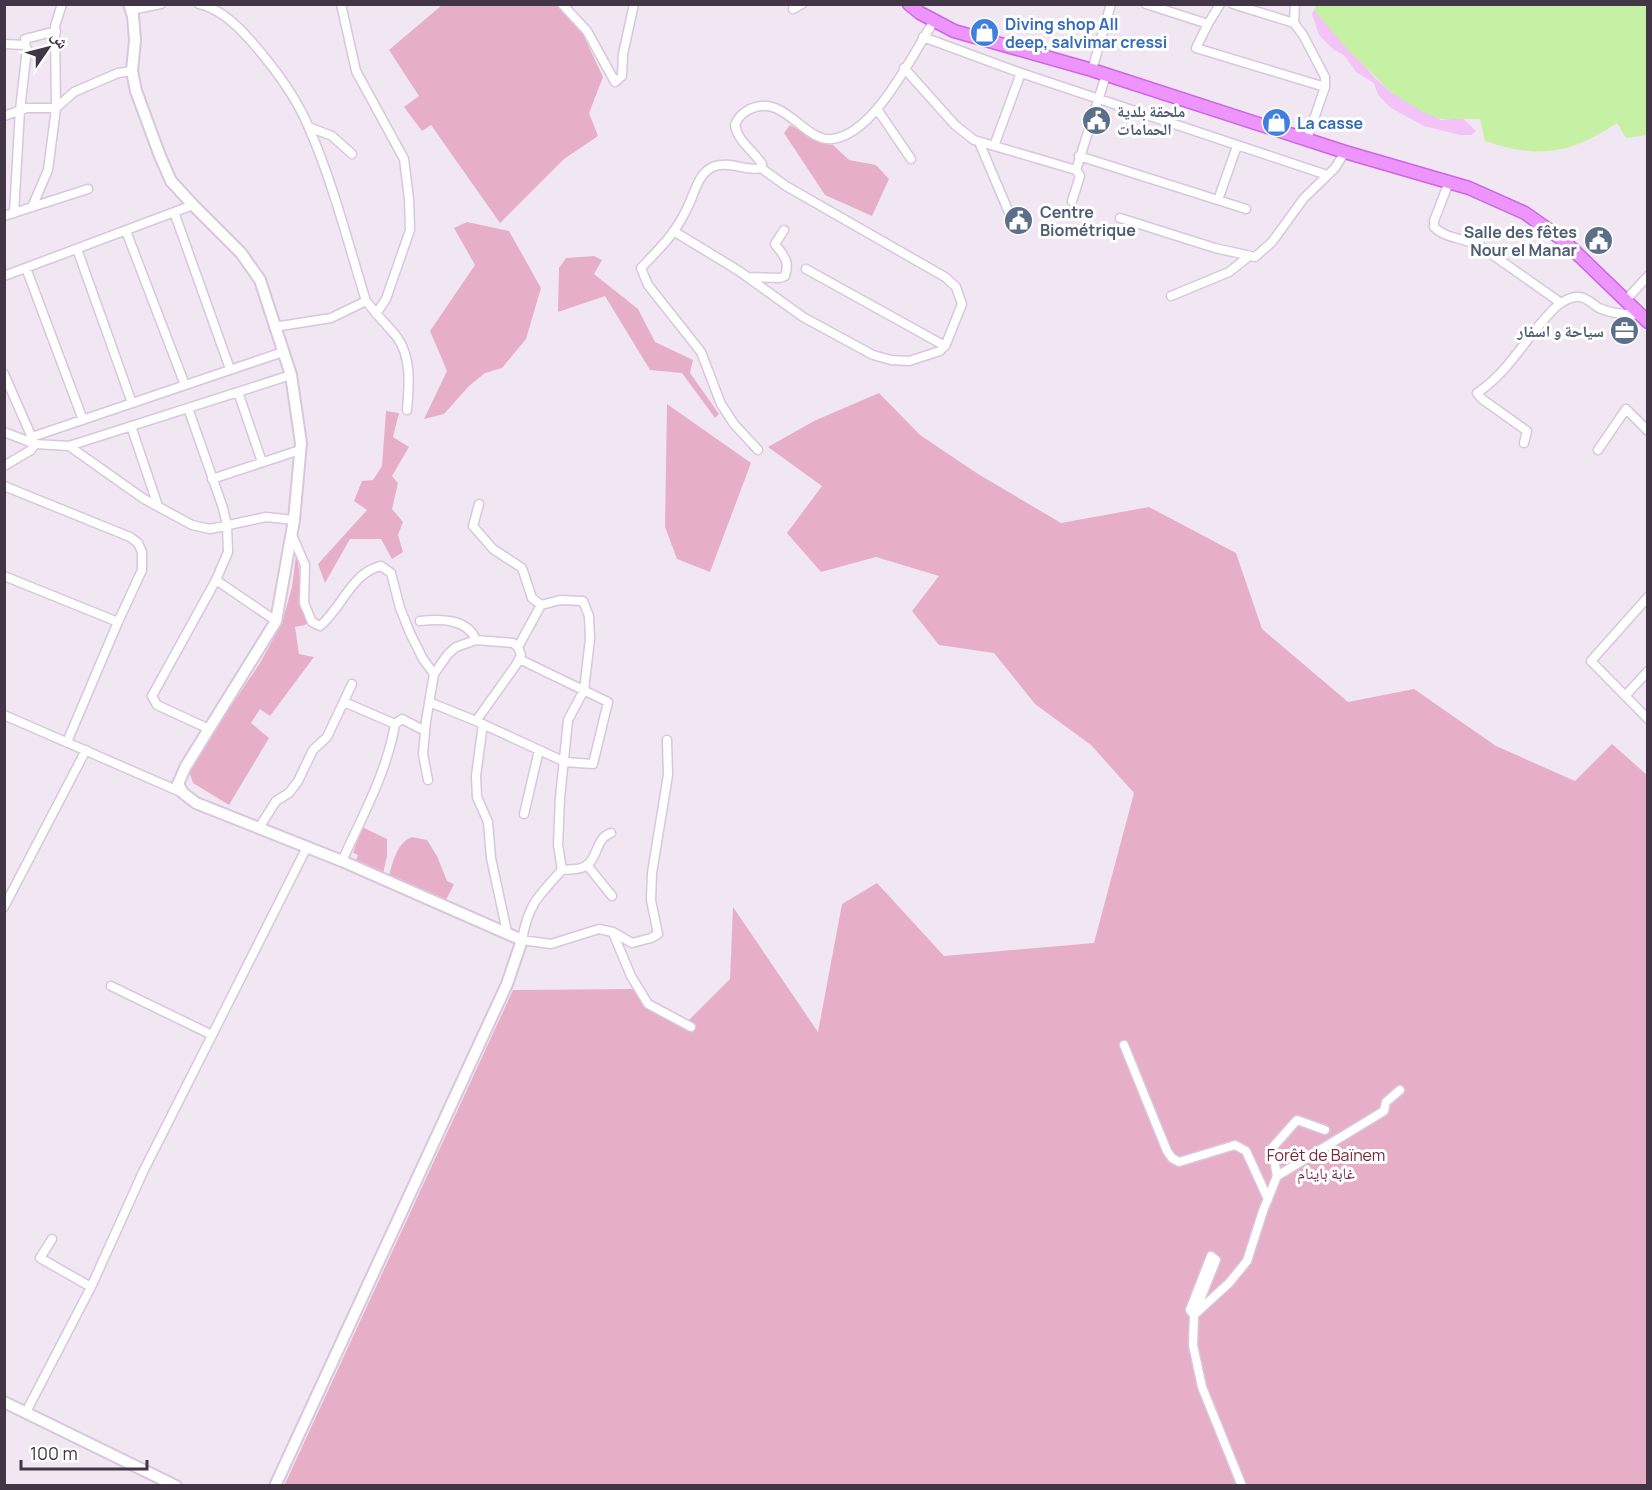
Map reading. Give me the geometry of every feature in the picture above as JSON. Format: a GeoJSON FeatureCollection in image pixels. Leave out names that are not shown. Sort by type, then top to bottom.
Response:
{"type":"FeatureCollection","features":[{"type":"Feature","properties":{"kind":"main road"},"geometry":{"type":"LineString","coordinates":[[909,4],[954,31],[1092,70],[1345,152],[1468,188],[1525,213],[1563,240],[1643,318]]}},
{"type":"Feature","properties":{"kind":"street"},"geometry":{"type":"LineString","coordinates":[[32,207],[48,170],[56,108],[55,26],[62,4]]}},
{"type":"Feature","properties":{"kind":"street"},"geometry":{"type":"LineString","coordinates":[[161,4],[130,7],[135,40],[132,71],[136,90],[171,180],[241,253],[260,280],[291,375],[298,418],[300,450],[292,535],[276,621],[186,766],[178,784],[183,793]]}},
{"type":"Feature","properties":{"kind":"street"},"geometry":{"type":"LineString","coordinates":[[200,4],[207,6],[237,26],[269,63],[292,96],[309,127],[339,212],[366,301],[398,339],[404,353],[410,378],[407,410]]}},
{"type":"Feature","properties":{"kind":"street"},"geometry":{"type":"LineString","coordinates":[[341,4],[356,70],[404,159],[409,199],[410,230],[386,299],[376,314]]}},
{"type":"Feature","properties":{"kind":"street"},"geometry":{"type":"LineString","coordinates":[[562,4],[587,31],[615,82],[622,76],[623,54],[634,4]]}},
{"type":"Feature","properties":{"kind":"street"},"geometry":{"type":"LineString","coordinates":[[794,9],[802,4]]}},
{"type":"Feature","properties":{"kind":"street"},"geometry":{"type":"LineString","coordinates":[[1092,70],[1111,4]]}},
{"type":"Feature","properties":{"kind":"street"},"geometry":{"type":"LineString","coordinates":[[1146,4],[1208,24]]}},
{"type":"Feature","properties":{"kind":"street"},"geometry":{"type":"LineString","coordinates":[[1220,4],[1196,48],[1325,87]]}},
{"type":"Feature","properties":{"kind":"street"},"geometry":{"type":"LineString","coordinates":[[1233,4],[1294,23],[1303,35],[1325,77],[1325,87],[1307,139]]}},
{"type":"Feature","properties":{"kind":"street"},"geometry":{"type":"LineString","coordinates":[[1294,23],[1295,4]]}},
{"type":"Feature","properties":{"kind":"street"},"geometry":{"type":"LineString","coordinates":[[761,168],[762,164],[756,155],[740,140],[735,125],[738,117],[754,107],[780,109],[819,136],[830,139],[855,130],[877,109],[934,21]]}},
{"type":"Feature","properties":{"kind":"street"},"geometry":{"type":"LineString","coordinates":[[14,213],[20,111],[27,49],[25,39],[56,31]]}},
{"type":"Feature","properties":{"kind":"street"},"geometry":{"type":"LineString","coordinates":[[923,37],[1021,73],[1099,97],[1327,175]]}},
{"type":"Feature","properties":{"kind":"street"},"geometry":{"type":"LineString","coordinates":[[4,44],[25,45]]}},
{"type":"Feature","properties":{"kind":"street"},"geometry":{"type":"LineString","coordinates":[[904,68],[966,135],[979,142],[1076,170],[1080,176],[1072,201]]}},
{"type":"Feature","properties":{"kind":"street"},"geometry":{"type":"LineString","coordinates":[[4,116],[27,108],[56,108],[75,92],[118,73],[132,71]]}},
{"type":"Feature","properties":{"kind":"street"},"geometry":{"type":"LineString","coordinates":[[994,146],[1021,73]]}},
{"type":"Feature","properties":{"kind":"street"},"geometry":{"type":"LineString","coordinates":[[1076,170],[1106,75]]}},
{"type":"Feature","properties":{"kind":"street"},"geometry":{"type":"LineString","coordinates":[[877,109],[911,159]]}},
{"type":"Feature","properties":{"kind":"street"},"geometry":{"type":"LineString","coordinates":[[309,127],[332,136],[352,154]]}},
{"type":"Feature","properties":{"kind":"street"},"geometry":{"type":"LineString","coordinates":[[979,142],[1016,229]]}},
{"type":"Feature","properties":{"kind":"street"},"geometry":{"type":"LineString","coordinates":[[1218,200],[1237,146]]}},
{"type":"Feature","properties":{"kind":"street"},"geometry":{"type":"LineString","coordinates":[[1120,218],[1248,257],[1255,257],[1263,252],[1304,198],[1335,168],[1345,152]]}},
{"type":"Feature","properties":{"kind":"street"},"geometry":{"type":"LineString","coordinates":[[1079,156],[1246,209]]}},
{"type":"Feature","properties":{"kind":"street"},"geometry":{"type":"LineString","coordinates":[[675,232],[748,277],[803,317],[873,355],[891,360],[909,361],[940,351],[945,346],[962,304],[956,287],[945,277],[786,186],[761,168],[737,165],[715,166],[701,176],[675,232],[641,268],[648,285],[701,352],[721,404],[734,424],[758,450]]}},
{"type":"Feature","properties":{"kind":"street"},"geometry":{"type":"LineString","coordinates":[[1449,182],[1434,221],[1434,227],[1448,235],[1480,246],[1561,303]]}},
{"type":"Feature","properties":{"kind":"street"},"geometry":{"type":"LineString","coordinates":[[4,216],[88,189]]}},
{"type":"Feature","properties":{"kind":"street"},"geometry":{"type":"LineString","coordinates":[[4,276],[193,205]]}},
{"type":"Feature","properties":{"kind":"street"},"geometry":{"type":"LineString","coordinates":[[174,212],[230,369]]}},
{"type":"Feature","properties":{"kind":"street"},"geometry":{"type":"LineString","coordinates":[[748,277],[785,276],[787,262],[775,244],[783,230]]}},
{"type":"Feature","properties":{"kind":"street"},"geometry":{"type":"LineString","coordinates":[[126,231],[186,385]]}},
{"type":"Feature","properties":{"kind":"street"},"geometry":{"type":"LineString","coordinates":[[77,249],[132,403]]}},
{"type":"Feature","properties":{"kind":"street"},"geometry":{"type":"LineString","coordinates":[[1171,296],[1229,272],[1248,257]]}},
{"type":"Feature","properties":{"kind":"street"},"geometry":{"type":"LineString","coordinates":[[26,268],[83,420]]}},
{"type":"Feature","properties":{"kind":"street"},"geometry":{"type":"LineString","coordinates":[[806,269],[945,346]]}},
{"type":"Feature","properties":{"kind":"street"},"geometry":{"type":"LineString","coordinates":[[1625,301],[1647,276]]}},
{"type":"Feature","properties":{"kind":"street"},"geometry":{"type":"LineString","coordinates":[[1524,443],[1527,431],[1482,399],[1478,393],[1561,303],[1578,296],[1612,313],[1643,318]]}},
{"type":"Feature","properties":{"kind":"street"},"geometry":{"type":"LineString","coordinates":[[274,327],[331,318],[366,301]]}},
{"type":"Feature","properties":{"kind":"street"},"geometry":{"type":"LineString","coordinates":[[33,441],[83,420],[284,352]]}},
{"type":"Feature","properties":{"kind":"street"},"geometry":{"type":"LineString","coordinates":[[4,432],[33,441],[69,446],[291,375]]}},
{"type":"Feature","properties":{"kind":"street"},"geometry":{"type":"LineString","coordinates":[[4,466],[31,450],[33,441],[5,378]]}},
{"type":"Feature","properties":{"kind":"street"},"geometry":{"type":"LineString","coordinates":[[238,392],[262,462]]}},
{"type":"Feature","properties":{"kind":"street"},"geometry":{"type":"LineString","coordinates":[[188,408],[224,508],[228,552],[216,580],[152,696],[157,705],[209,729]]}},
{"type":"Feature","properties":{"kind":"street"},"geometry":{"type":"LineString","coordinates":[[1598,450],[1626,409],[1647,431]]}},
{"type":"Feature","properties":{"kind":"street"},"geometry":{"type":"LineString","coordinates":[[131,426],[158,506]]}},
{"type":"Feature","properties":{"kind":"street"},"geometry":{"type":"LineString","coordinates":[[69,446],[144,500],[192,525],[210,529],[266,518],[294,520]]}},
{"type":"Feature","properties":{"kind":"street"},"geometry":{"type":"LineString","coordinates":[[212,479],[300,450]]}},
{"type":"Feature","properties":{"kind":"street"},"geometry":{"type":"LineString","coordinates":[[4,486],[130,537],[138,543],[144,558],[142,570],[67,742]]}},
{"type":"Feature","properties":{"kind":"street"},"geometry":{"type":"LineString","coordinates":[[479,504],[473,526],[493,549],[522,568],[532,598],[540,605]]}},
{"type":"Feature","properties":{"kind":"street"},"geometry":{"type":"LineString","coordinates":[[292,535],[305,565],[304,603],[312,622],[320,626],[330,618],[360,577],[370,568],[381,566],[390,573],[410,633],[423,659],[434,674]]}},
{"type":"Feature","properties":{"kind":"street"},"geometry":{"type":"LineString","coordinates":[[4,576],[118,622]]}},
{"type":"Feature","properties":{"kind":"street"},"geometry":{"type":"LineString","coordinates":[[216,580],[276,621]]}},
{"type":"Feature","properties":{"kind":"street"},"geometry":{"type":"LineString","coordinates":[[1647,597],[1592,659],[1593,664],[1647,719]]}},
{"type":"Feature","properties":{"kind":"street"},"geometry":{"type":"LineString","coordinates":[[518,647],[540,605],[560,600],[582,602],[589,616],[590,639],[584,690],[568,720],[558,845],[562,870]]}},
{"type":"Feature","properties":{"kind":"street"},"geometry":{"type":"LineString","coordinates":[[420,621],[440,618],[461,624],[473,631],[476,640]]}},
{"type":"Feature","properties":{"kind":"street"},"geometry":{"type":"LineString","coordinates":[[428,780],[423,754],[434,674],[456,647],[476,640],[513,644],[518,647],[521,655],[516,665],[480,723],[476,776],[477,797],[488,822],[491,858],[507,932]]}},
{"type":"Feature","properties":{"kind":"street"},"geometry":{"type":"LineString","coordinates":[[429,702],[565,762],[593,764],[608,702],[519,658]]}},
{"type":"Feature","properties":{"kind":"street"},"geometry":{"type":"LineString","coordinates":[[1625,696],[1647,671]]}},
{"type":"Feature","properties":{"kind":"street"},"geometry":{"type":"LineString","coordinates":[[259,828],[276,801],[289,793],[298,781],[313,750],[327,737],[352,684]]}},
{"type":"Feature","properties":{"kind":"street"},"geometry":{"type":"LineString","coordinates":[[344,702],[394,723],[402,719],[425,731]]}},
{"type":"Feature","properties":{"kind":"street"},"geometry":{"type":"LineString","coordinates":[[4,715],[183,793],[196,803],[342,861],[522,940],[551,944],[599,929],[613,932],[632,943],[658,934],[651,900],[652,873],[668,775],[667,740]]}},
{"type":"Feature","properties":{"kind":"street"},"geometry":{"type":"LineString","coordinates":[[342,861],[371,797],[391,745],[394,723]]}},
{"type":"Feature","properties":{"kind":"street"},"geometry":{"type":"LineString","coordinates":[[4,908],[86,750]]}},
{"type":"Feature","properties":{"kind":"street"},"geometry":{"type":"LineString","coordinates":[[524,814],[539,750]]}},
{"type":"Feature","properties":{"kind":"street"},"geometry":{"type":"LineString","coordinates":[[275,1485],[507,984],[522,940],[526,919],[534,901],[562,870],[583,868],[592,861],[601,840],[611,833]]}},
{"type":"Feature","properties":{"kind":"street"},"geometry":{"type":"LineString","coordinates":[[26,1412],[91,1287],[143,1172],[307,847]]}},
{"type":"Feature","properties":{"kind":"street"},"geometry":{"type":"LineString","coordinates":[[587,865],[612,896]]}},
{"type":"Feature","properties":{"kind":"street"},"geometry":{"type":"LineString","coordinates":[[613,932],[631,976],[648,1004],[691,1027]]}},
{"type":"Feature","properties":{"kind":"street"},"geometry":{"type":"LineString","coordinates":[[111,986],[212,1035]]}},
{"type":"Feature","properties":{"kind":"street"},"geometry":{"type":"LineString","coordinates":[[1124,1045],[1167,1151],[1172,1158],[1179,1162],[1235,1145],[1246,1151],[1268,1198]]}},
{"type":"Feature","properties":{"kind":"street"},"geometry":{"type":"LineString","coordinates":[[1277,1176],[1383,1111],[1386,1102],[1400,1090]]}},
{"type":"Feature","properties":{"kind":"street"},"geometry":{"type":"LineString","coordinates":[[1194,1315],[1229,1283],[1247,1261],[1277,1176],[1272,1148],[1297,1120],[1325,1130]]}},
{"type":"Feature","properties":{"kind":"street"},"geometry":{"type":"LineString","coordinates":[[52,1239],[40,1258],[91,1287]]}},
{"type":"Feature","properties":{"kind":"street"},"geometry":{"type":"LineString","coordinates":[[1194,1315],[1190,1310],[1211,1256],[1215,1260],[1194,1315],[1193,1345],[1202,1387],[1242,1485]]}},
{"type":"Feature","properties":{"kind":"street"},"geometry":{"type":"LineString","coordinates":[[4,1402],[176,1485]]}},
{"type":"Feature","properties":{"kind":"green space"},"geometry":{"type":"Polygon","coordinates":[[[442,5],[556,5],[582,32],[603,77],[589,113],[598,136],[564,159],[500,223],[431,125],[422,131],[404,107],[419,96],[389,50],[442,5]]]}},
{"type":"Feature","properties":{"kind":"green space"},"geometry":{"type":"Polygon","coordinates":[[[790,125],[820,143],[833,145],[849,160],[876,165],[889,179],[872,216],[825,195],[784,133],[790,125]]]}},
{"type":"Feature","properties":{"kind":"green space"},"geometry":{"type":"Polygon","coordinates":[[[467,222],[509,231],[541,288],[526,339],[502,368],[485,373],[469,386],[444,414],[424,419],[447,371],[430,331],[475,265],[454,228],[467,222]]]}},
{"type":"Feature","properties":{"kind":"green space"},"geometry":{"type":"Polygon","coordinates":[[[594,256],[602,260],[594,274],[638,309],[655,342],[693,360],[690,373],[719,414],[715,418],[682,373],[650,370],[605,296],[558,312],[559,268],[566,258],[594,256]]]}},
{"type":"Feature","properties":{"kind":"green space","name":"Forêt de Baïnem غابة باينام"},"geometry":{"type":"Polygon","coordinates":[[[879,393],[920,435],[978,474],[1061,523],[1149,507],[1236,553],[1262,629],[1348,702],[1414,689],[1496,746],[1575,781],[1612,744],[1647,775],[1647,1485],[284,1486],[513,990],[632,989],[689,1020],[730,979],[733,907],[818,1032],[842,904],[877,883],[944,956],[1094,943],[1134,793],[1091,745],[1035,704],[994,653],[939,645],[912,611],[939,576],[876,557],[821,572],[787,533],[822,486],[768,447],[814,421],[879,393]]]}},
{"type":"Feature","properties":{"kind":"green space"},"geometry":{"type":"Polygon","coordinates":[[[667,404],[751,463],[710,572],[677,559],[665,527],[667,404]]]}},
{"type":"Feature","properties":{"kind":"green space"},"geometry":{"type":"Polygon","coordinates":[[[386,411],[399,413],[393,437],[409,447],[392,476],[398,483],[392,509],[403,522],[398,535],[403,552],[392,559],[381,539],[350,539],[325,583],[318,564],[367,510],[354,501],[362,481],[373,480],[382,466],[386,411]]]}},
{"type":"Feature","properties":{"kind":"green space"},"geometry":{"type":"Polygon","coordinates":[[[296,555],[302,609],[308,622],[295,627],[299,654],[314,657],[270,716],[260,709],[251,723],[269,738],[229,805],[193,783],[190,774],[192,764],[260,663],[282,623],[292,587],[296,555]]]}},
{"type":"Feature","properties":{"kind":"green space"},"geometry":{"type":"Polygon","coordinates":[[[362,827],[387,839],[387,856],[383,874],[355,862],[358,855],[353,853],[362,827]]]}},
{"type":"Feature","properties":{"kind":"green space"},"geometry":{"type":"Polygon","coordinates":[[[412,837],[427,840],[437,856],[447,881],[454,884],[446,900],[389,876],[399,848],[412,837]]]}},
{"type":"Feature","properties":{"kind":"sand"},"geometry":{"type":"Polygon","coordinates":[[[1314,10],[1375,78],[1392,93],[1441,120],[1463,118],[1476,131],[1471,135],[1460,135],[1424,126],[1391,108],[1378,95],[1374,83],[1356,72],[1345,56],[1333,49],[1319,35],[1312,14],[1314,10]]]}},
{"type":"Feature","properties":{"kind":"shaded area"},"geometry":{"type":"Polygon","coordinates":[[[1317,4],[1647,5],[1647,135],[1626,138],[1617,123],[1584,141],[1553,150],[1521,150],[1485,141],[1480,119],[1440,119],[1423,112],[1392,93],[1346,48],[1314,10],[1317,4]]]}},
{"type":"Feature","properties":{"kind":"place","name":"Diving shop All deep, salvimar cressi"},"geometry":{"type":"Point","coordinates":[984,33]}},
{"type":"Feature","properties":{"kind":"place","name":"ملحقة بلدية الحمامات"},"geometry":{"type":"Point","coordinates":[1096,120]}},
{"type":"Feature","properties":{"kind":"place","name":"La casse"},"geometry":{"type":"Point","coordinates":[1276,123]}},
{"type":"Feature","properties":{"kind":"place","name":"Centre Biométrique"},"geometry":{"type":"Point","coordinates":[1019,221]}},
{"type":"Feature","properties":{"kind":"place","name":"Salle des fêtes Nour el Manar"},"geometry":{"type":"Point","coordinates":[1598,241]}},
{"type":"Feature","properties":{"kind":"place","name":"سياحة و اسفار"},"geometry":{"type":"Point","coordinates":[1625,331]}}]}
